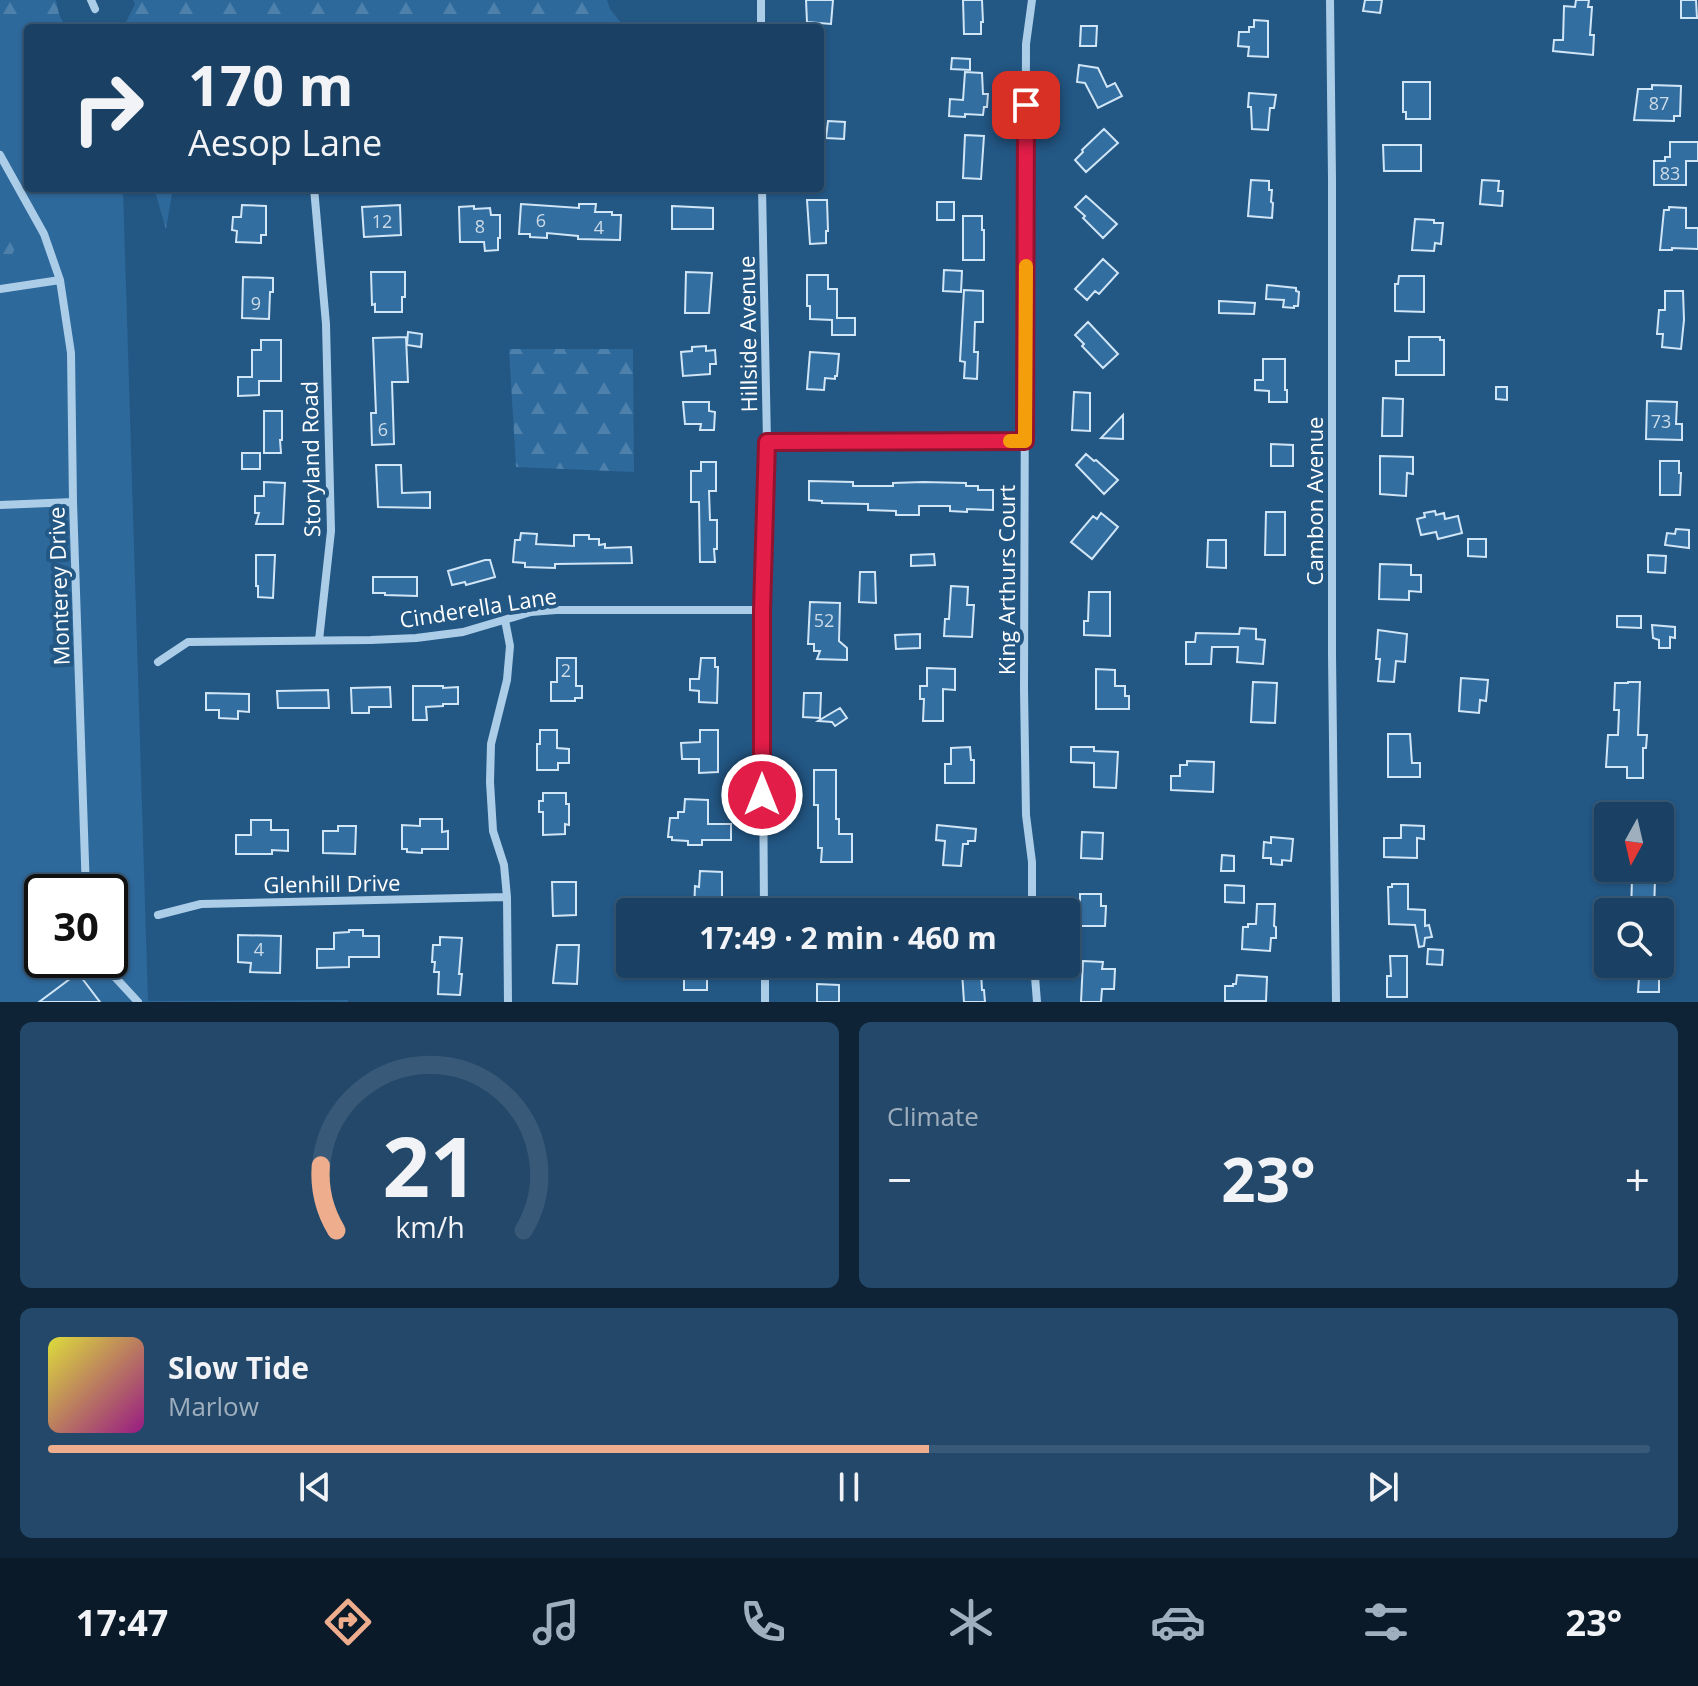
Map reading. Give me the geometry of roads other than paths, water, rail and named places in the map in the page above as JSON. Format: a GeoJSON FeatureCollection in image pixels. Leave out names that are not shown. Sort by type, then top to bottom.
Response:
{"type":"FeatureCollection","features":[{"type":"Feature","properties":{"kind":"street"},"geometry":{"type":"LineString","coordinates":[[761,0],[761,24]]}},
{"type":"Feature","properties":{"kind":"street","name":"King Arthurs Court"},"geometry":{"type":"LineString","coordinates":[[1032,0],[1026,44],[1025,441],[1026,815],[1032,862],[1032,898]]}},
{"type":"Feature","properties":{"kind":"street","name":"Cambon Avenue"},"geometry":{"type":"LineString","coordinates":[[1330,0],[1336,1002]]}},
{"type":"Feature","properties":{"kind":"street","name":"Monterey Drive"},"geometry":{"type":"LineString","coordinates":[[0,155],[44,234],[60,280],[71,353],[85,874]]}},
{"type":"Feature","properties":{"kind":"street","name":"Storyland Road"},"geometry":{"type":"LineString","coordinates":[[314,192],[326,324],[331,531],[319,640]]}},
{"type":"Feature","properties":{"kind":"street","name":"Hillside Avenue"},"geometry":{"type":"LineString","coordinates":[[762,192],[767,442],[762,610],[764,898]]}},
{"type":"Feature","properties":{"kind":"street"},"geometry":{"type":"LineString","coordinates":[[0,289],[60,280]]}},
{"type":"Feature","properties":{"kind":"street"},"geometry":{"type":"LineString","coordinates":[[767,442],[1025,441]]}},
{"type":"Feature","properties":{"kind":"street"},"geometry":{"type":"LineString","coordinates":[[0,505],[73,502]]}},
{"type":"Feature","properties":{"kind":"street","name":"Cinderella Lane"},"geometry":{"type":"LineString","coordinates":[[158,662],[188,642],[416,638],[463,632],[531,612],[762,610]]}},
{"type":"Feature","properties":{"kind":"street"},"geometry":{"type":"LineString","coordinates":[[505,620],[510,646],[507,680],[491,744],[490,782],[493,831],[504,865],[507,897],[508,1002]]}},
{"type":"Feature","properties":{"kind":"street","name":"Glenhill Drive"},"geometry":{"type":"LineString","coordinates":[[158,915],[201,904],[507,897]]}},
{"type":"Feature","properties":{"kind":"street"},"geometry":{"type":"LineString","coordinates":[[116,978],[138,1002]]}},
{"type":"Feature","properties":{"kind":"street"},"geometry":{"type":"LineString","coordinates":[[765,978],[765,1002]]}},
{"type":"Feature","properties":{"kind":"street"},"geometry":{"type":"LineString","coordinates":[[1035,978],[1037,1002]]}}]}
